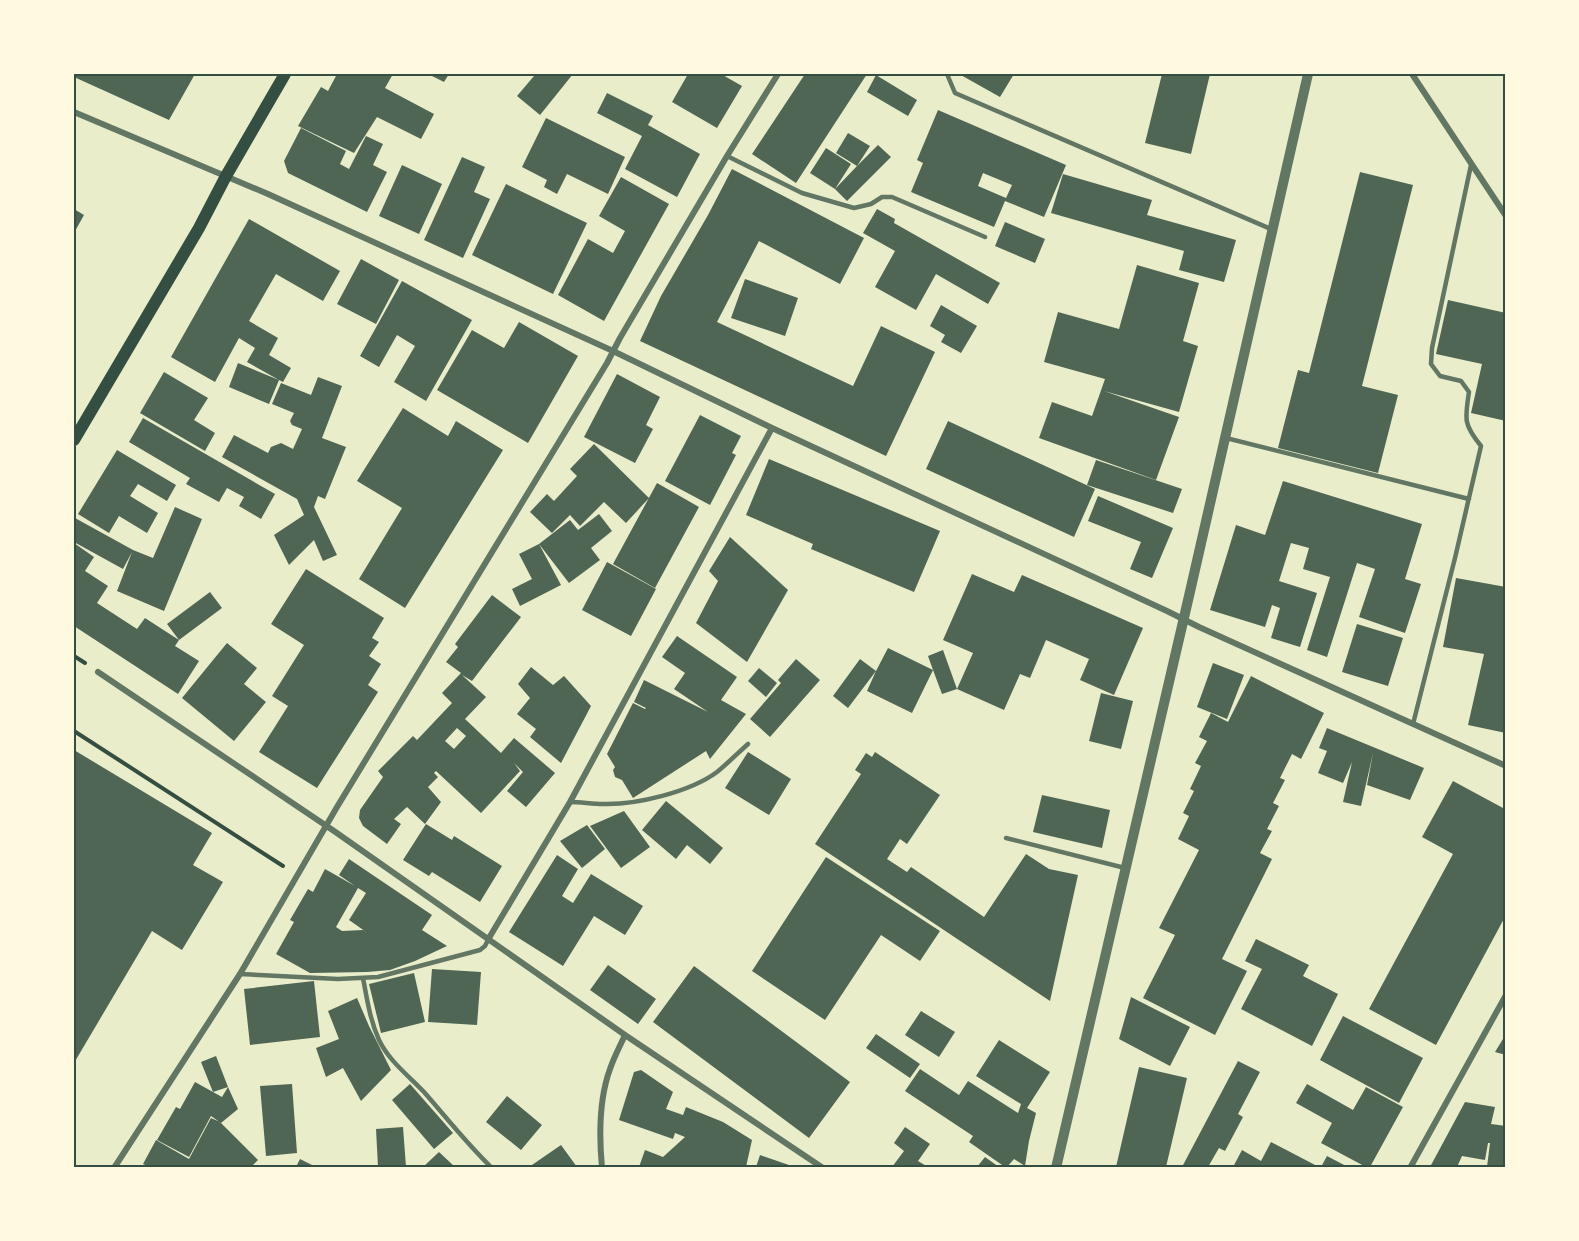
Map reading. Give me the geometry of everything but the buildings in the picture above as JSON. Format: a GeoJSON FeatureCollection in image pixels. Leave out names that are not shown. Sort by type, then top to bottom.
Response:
{"type":"FeatureCollection","features":[{"type":"Feature","properties":{"kind":"main road"},"geometry":{"type":"LineString","coordinates":[[74,440],[199,228],[285,74]]}},
{"type":"Feature","properties":{"kind":"street"},"geometry":{"type":"LineString","coordinates":[[114,1167],[240,974],[326,826],[778,74]]}},
{"type":"Feature","properties":{"kind":"street"},"geometry":{"type":"LineString","coordinates":[[1056,1167],[1226,438],[1308,74]]}},
{"type":"Feature","properties":{"kind":"street"},"geometry":{"type":"LineString","coordinates":[[1412,74],[1506,216]]}},
{"type":"Feature","properties":{"kind":"street"},"geometry":{"type":"LineString","coordinates":[[74,112],[226,176],[613,351],[772,428],[1506,766]]}},
{"type":"Feature","properties":{"kind":"street"},"geometry":{"type":"LineString","coordinates":[[489,938],[570,801],[772,428]]}},
{"type":"Feature","properties":{"kind":"street"},"geometry":{"type":"LineString","coordinates":[[98,672],[489,938],[625,1035],[823,1167]]}},
{"type":"Feature","properties":{"kind":"street"},"geometry":{"type":"LineString","coordinates":[[1410,1167],[1506,995]]}},
{"type":"Feature","properties":{"kind":"street"},"geometry":{"type":"LineString","coordinates":[[602,1167],[601,1119],[606,1083],[625,1035]]}},
{"type":"Feature","properties":{"kind":"lane"},"geometry":{"type":"LineString","coordinates":[[947,74],[955,93],[1273,230]]}},
{"type":"Feature","properties":{"kind":"lane"},"geometry":{"type":"LineString","coordinates":[[727,156],[811,196],[854,208],[871,204],[882,197],[892,197],[985,237]]}},
{"type":"Feature","properties":{"kind":"lane"},"geometry":{"type":"LineString","coordinates":[[1413,724],[1481,446],[1465,419],[1469,392],[1461,381],[1440,376],[1431,364],[1432,348],[1471,165]]}},
{"type":"Feature","properties":{"kind":"lane"},"geometry":{"type":"LineString","coordinates":[[1226,438],[1469,499]]}},
{"type":"Feature","properties":{"kind":"lane"},"geometry":{"type":"LineString","coordinates":[[570,801],[603,804],[624,802],[682,790],[716,773],[748,744]]}},
{"type":"Feature","properties":{"kind":"lane"},"geometry":{"type":"LineString","coordinates":[[1006,838],[1126,868]]}},
{"type":"Feature","properties":{"kind":"lane"},"geometry":{"type":"LineString","coordinates":[[240,974],[338,979],[378,977],[480,950],[486,946],[489,938]]}},
{"type":"Feature","properties":{"kind":"lane"},"geometry":{"type":"LineString","coordinates":[[363,978],[370,1015],[391,1059],[422,1090],[479,1156],[492,1167]]}},
{"type":"Feature","properties":{"kind":"path"},"geometry":{"type":"LineString","coordinates":[[74,732],[283,866]]}}]}
